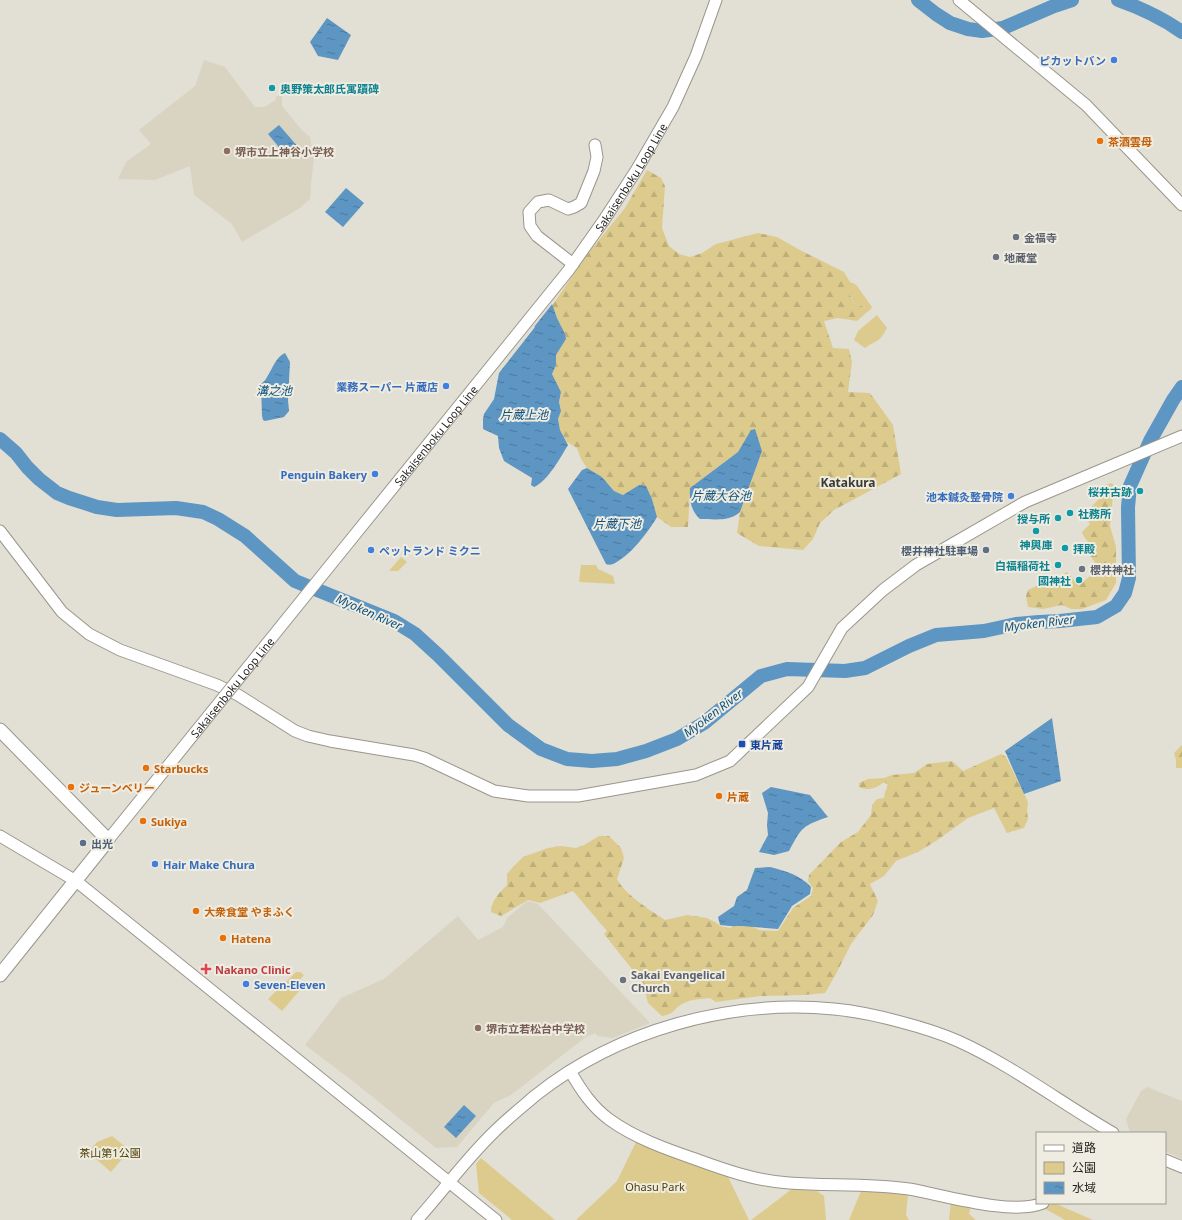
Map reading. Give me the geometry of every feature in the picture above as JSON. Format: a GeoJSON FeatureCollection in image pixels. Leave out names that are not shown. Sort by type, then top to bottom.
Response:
{"type":"FeatureCollection","features":[{"type":"Feature","properties":{"kind":"main road"},"geometry":{"type":"LineString","coordinates":[[0,730],[108,840],[0,975]]}},
{"type":"Feature","properties":{"kind":"street","name":"Sakaisenboku Loop Line"},"geometry":{"type":"LineString","coordinates":[[108,840],[570,267],[604,220],[637,169],[673,107],[696,56],[716,0]]}},
{"type":"Feature","properties":{"kind":"street"},"geometry":{"type":"LineString","coordinates":[[959,0],[1086,105],[1182,205]]}},
{"type":"Feature","properties":{"kind":"street"},"geometry":{"type":"LineString","coordinates":[[570,267],[537,236],[530,226],[529,212],[538,202],[549,200],[568,209],[574,208],[581,203],[594,171],[596,157],[595,145]]}},
{"type":"Feature","properties":{"kind":"street"},"geometry":{"type":"LineString","coordinates":[[0,531],[62,612],[89,634],[120,650],[217,685],[238,695],[295,731],[308,736],[424,758],[494,791],[528,796],[578,796],[696,775],[730,761],[808,687],[842,628],[883,590],[916,565],[1025,502],[1182,436]]}},
{"type":"Feature","properties":{"kind":"street"},"geometry":{"type":"LineString","coordinates":[[0,836],[76,881],[496,1220]]}},
{"type":"Feature","properties":{"kind":"street"},"geometry":{"type":"LineString","coordinates":[[417,1220],[493,1133],[537,1094],[570,1071],[602,1053],[629,1041],[668,1027],[699,1018],[728,1012],[794,1007],[835,1009],[881,1017],[926,1028],[958,1041],[1025,1076],[1110,1132]]}},
{"type":"Feature","properties":{"kind":"street"},"geometry":{"type":"LineString","coordinates":[[570,1071],[586,1097],[610,1120],[639,1136],[678,1153],[728,1171],[753,1178],[788,1183],[882,1186],[909,1189],[1002,1207],[1023,1207],[1038,1204]]}},
{"type":"Feature","properties":{"kind":"street"},"geometry":{"type":"LineString","coordinates":[[1166,1160],[1182,1168]]}},
{"type":"Feature","properties":{"kind":"shaded area","name":"堺市立上神谷小学校"},"geometry":{"type":"Polygon","coordinates":[[[204,60],[225,67],[255,107],[264,107],[276,100],[276,96],[282,96],[282,106],[301,129],[310,137],[314,158],[310,199],[300,208],[242,242],[232,224],[194,195],[190,166],[155,180],[118,179],[126,162],[151,144],[139,130],[195,86],[204,60]]]}},
{"type":"Feature","properties":{"kind":"shaded area","name":"堺市立若松台中学校"},"geometry":{"type":"Polygon","coordinates":[[[527,901],[538,904],[650,1023],[613,1038],[598,1036],[595,1033],[586,1037],[511,1095],[494,1103],[457,1147],[436,1148],[354,1082],[305,1045],[341,998],[384,979],[458,916],[478,940],[503,927],[507,918],[527,901]]]}},
{"type":"Feature","properties":{"kind":"shaded area"},"geometry":{"type":"Polygon","coordinates":[[[1147,1087],[1182,1101],[1182,1159],[1166,1151],[1166,1132],[1130,1132],[1126,1119],[1141,1091],[1147,1087]]]}},
{"type":"Feature","properties":{"kind":"green space"},"geometry":{"type":"Polygon","coordinates":[[[647,170],[661,178],[665,186],[662,228],[669,246],[679,254],[690,257],[702,253],[716,244],[758,233],[777,237],[844,272],[850,282],[855,284],[850,295],[854,303],[866,308],[866,313],[857,321],[838,318],[824,321],[833,348],[849,349],[852,362],[848,392],[870,393],[893,425],[901,474],[834,510],[820,523],[813,539],[803,550],[759,546],[737,533],[740,512],[762,451],[754,429],[751,431],[738,452],[690,488],[688,527],[671,527],[657,517],[652,499],[639,485],[623,495],[614,491],[602,477],[587,468],[581,459],[577,448],[567,442],[560,430],[558,419],[561,411],[559,402],[561,392],[552,374],[556,365],[556,355],[566,339],[552,306],[581,262],[625,208],[647,170]]]}},
{"type":"Feature","properties":{"kind":"green space"},"geometry":{"type":"Polygon","coordinates":[[[855,284],[872,307],[866,313],[866,308],[854,303],[850,294],[855,284]]]}},
{"type":"Feature","properties":{"kind":"green space"},"geometry":{"type":"Polygon","coordinates":[[[877,315],[887,328],[880,339],[865,348],[854,340],[858,331],[877,315]]]}},
{"type":"Feature","properties":{"kind":"green space"},"geometry":{"type":"Polygon","coordinates":[[[1111,483],[1114,485],[1110,526],[1116,547],[1116,583],[1106,600],[1082,609],[1071,609],[1062,605],[1043,609],[1028,607],[1026,596],[1028,590],[1057,578],[1067,572],[1079,585],[1099,569],[1088,552],[1092,548],[1082,532],[1090,524],[1087,519],[1088,515],[1094,511],[1092,506],[1105,493],[1106,485],[1111,483]]]}},
{"type":"Feature","properties":{"kind":"green space"},"geometry":{"type":"Polygon","coordinates":[[[401,557],[407,562],[398,571],[389,571],[401,557]]]}},
{"type":"Feature","properties":{"kind":"green space"},"geometry":{"type":"Polygon","coordinates":[[[581,565],[596,565],[598,569],[613,576],[615,584],[579,582],[581,565]]]}},
{"type":"Feature","properties":{"kind":"green space"},"geometry":{"type":"Polygon","coordinates":[[[1182,745],[1182,768],[1176,768],[1174,753],[1182,745]]]}},
{"type":"Feature","properties":{"kind":"green space"},"geometry":{"type":"Polygon","coordinates":[[[1001,754],[1006,757],[1028,802],[1028,819],[1024,828],[1007,833],[994,808],[968,818],[918,852],[896,861],[884,876],[870,884],[878,901],[873,915],[851,944],[825,993],[760,996],[716,1002],[710,998],[697,999],[684,1003],[670,1014],[662,1016],[648,1003],[643,983],[604,934],[607,931],[573,891],[540,903],[528,900],[501,916],[491,912],[492,904],[498,894],[507,885],[507,874],[523,857],[548,848],[561,846],[576,848],[599,836],[609,836],[621,848],[624,858],[617,879],[621,885],[638,902],[665,920],[687,915],[707,918],[720,926],[730,928],[737,924],[749,924],[759,930],[778,931],[793,908],[811,896],[813,888],[808,881],[809,875],[841,842],[858,832],[871,815],[872,805],[877,799],[884,798],[888,785],[884,782],[875,788],[869,789],[859,787],[859,783],[868,779],[914,773],[927,764],[952,761],[963,771],[1001,754]]]}},
{"type":"Feature","properties":{"kind":"green space"},"geometry":{"type":"Polygon","coordinates":[[[296,972],[300,972],[304,975],[295,985],[300,990],[282,1011],[268,999],[296,972]]]}},
{"type":"Feature","properties":{"kind":"green space","name":"茶山第1公園"},"geometry":{"type":"Polygon","coordinates":[[[112,1136],[127,1148],[128,1152],[111,1172],[88,1152],[97,1142],[112,1136]]]}},
{"type":"Feature","properties":{"kind":"green space","name":"Ohasu Park"},"geometry":{"type":"Polygon","coordinates":[[[637,1140],[728,1177],[749,1220],[576,1220],[617,1181],[637,1140]]]}},
{"type":"Feature","properties":{"kind":"green space"},"geometry":{"type":"Polygon","coordinates":[[[481,1158],[555,1220],[512,1220],[479,1193],[476,1164],[481,1158]]]}},
{"type":"Feature","properties":{"kind":"green space"},"geometry":{"type":"Polygon","coordinates":[[[792,1189],[817,1191],[824,1196],[826,1220],[751,1220],[792,1189]]]}},
{"type":"Feature","properties":{"kind":"green space"},"geometry":{"type":"Polygon","coordinates":[[[861,1191],[908,1194],[906,1215],[909,1220],[849,1220],[861,1191]]]}},
{"type":"Feature","properties":{"kind":"green space"},"geometry":{"type":"Polygon","coordinates":[[[951,1201],[971,1205],[969,1214],[976,1220],[949,1220],[951,1201]]]}},
{"type":"Feature","properties":{"kind":"green space"},"geometry":{"type":"Polygon","coordinates":[[[1052,1204],[1056,1204],[1093,1220],[1065,1220],[1044,1208],[1052,1204]]]}},
{"type":"Feature","properties":{"kind":"water"},"geometry":{"type":"Polygon","coordinates":[[[327,18],[351,35],[338,60],[318,56],[310,42],[327,18]]]}},
{"type":"Feature","properties":{"kind":"water"},"geometry":{"type":"Polygon","coordinates":[[[279,125],[299,148],[287,157],[268,134],[279,125]]]}},
{"type":"Feature","properties":{"kind":"water"},"geometry":{"type":"Polygon","coordinates":[[[346,188],[364,203],[343,227],[325,212],[346,188]]]}},
{"type":"Feature","properties":{"kind":"water","name":"片蔵上池"},"geometry":{"type":"Polygon","coordinates":[[[545,284],[566,339],[556,355],[556,365],[552,374],[561,392],[559,402],[561,411],[558,419],[560,430],[568,445],[549,475],[534,487],[531,485],[532,478],[504,461],[499,448],[498,436],[483,429],[483,419],[484,414],[494,399],[499,373],[535,327],[521,315],[545,284]]]}},
{"type":"Feature","properties":{"kind":"water","name":"溝之池"},"geometry":{"type":"Polygon","coordinates":[[[285,353],[290,362],[288,400],[289,411],[284,417],[265,421],[263,420],[262,416],[261,384],[266,379],[276,360],[285,353]]]}},
{"type":"Feature","properties":{"kind":"water","name":"片蔵大谷池"},"geometry":{"type":"Polygon","coordinates":[[[755,429],[762,451],[740,512],[726,519],[700,519],[694,512],[691,505],[690,488],[738,452],[751,430],[755,429]]]}},
{"type":"Feature","properties":{"kind":"water","name":"片蔵下池"},"geometry":{"type":"Polygon","coordinates":[[[587,468],[602,477],[614,491],[623,495],[639,485],[646,486],[652,499],[657,517],[633,549],[614,564],[606,564],[568,489],[582,470],[587,468]]]}},
{"type":"Feature","properties":{"kind":"water"},"geometry":{"type":"Polygon","coordinates":[[[1052,718],[1061,781],[1024,794],[1005,751],[1052,718]]]}},
{"type":"Feature","properties":{"kind":"water"},"geometry":{"type":"Polygon","coordinates":[[[771,787],[810,795],[828,817],[804,828],[789,851],[774,855],[759,852],[768,835],[768,813],[762,793],[771,787]]]}},
{"type":"Feature","properties":{"kind":"water"},"geometry":{"type":"Polygon","coordinates":[[[770,867],[787,872],[802,879],[811,887],[810,894],[792,906],[778,929],[720,925],[718,917],[734,906],[737,897],[747,890],[755,868],[770,867]]]}},
{"type":"Feature","properties":{"kind":"water"},"geometry":{"type":"Polygon","coordinates":[[[464,1105],[476,1116],[456,1138],[444,1127],[464,1105]]]}},
{"type":"Feature","properties":{"kind":"pier"},"geometry":{"type":"Polygon","coordinates":[[[546,282],[553,303],[534,327],[519,315],[546,282]]]}},
{"type":"Feature","properties":{"kind":"waterway"},"geometry":{"type":"LineString","coordinates":[[918,0],[950,23],[968,29],[982,31],[1003,28],[1054,6],[1072,0]]}},
{"type":"Feature","properties":{"kind":"waterway"},"geometry":{"type":"LineString","coordinates":[[1118,0],[1135,6],[1167,22],[1182,32]]}},
{"type":"Feature","properties":{"kind":"waterway","name":"Myoken River"},"geometry":{"type":"LineString","coordinates":[[0,439],[16,453],[39,479],[57,493],[69,498],[97,507],[117,510],[176,508],[203,512],[218,519],[245,536],[295,581],[394,621],[415,634],[508,725],[541,749],[567,759],[592,761],[617,759],[646,751],[677,739],[704,723],[761,676],[787,669],[845,671],[865,668],[909,646],[936,635],[984,631],[1016,624],[1097,617],[1116,606],[1125,593],[1129,578],[1128,507],[1130,486],[1150,441],[1182,387]]}},
{"type":"Feature","properties":{"kind":"place","name":"ピカットバン"},"geometry":{"type":"Point","coordinates":[1114,60]}},
{"type":"Feature","properties":{"kind":"place","name":"奥野策太郎氏寓蹟碑"},"geometry":{"type":"Point","coordinates":[272,88]}},
{"type":"Feature","properties":{"kind":"place","name":"茶酒雲母"},"geometry":{"type":"Point","coordinates":[1100,141]}},
{"type":"Feature","properties":{"kind":"place","name":"堺市立上神谷小学校"},"geometry":{"type":"Point","coordinates":[227,151]}},
{"type":"Feature","properties":{"kind":"place","name":"金福寺"},"geometry":{"type":"Point","coordinates":[1016,237]}},
{"type":"Feature","properties":{"kind":"place","name":"地蔵堂"},"geometry":{"type":"Point","coordinates":[996,257]}},
{"type":"Feature","properties":{"kind":"place","name":"業務スーパー 片蔵店"},"geometry":{"type":"Point","coordinates":[446,386]}},
{"type":"Feature","properties":{"kind":"place","name":"Penguin Bakery"},"geometry":{"type":"Point","coordinates":[375,474]}},
{"type":"Feature","properties":{"kind":"place","name":"桜井古跡"},"geometry":{"type":"Point","coordinates":[1140,491]}},
{"type":"Feature","properties":{"kind":"place","name":"池本鍼灸整骨院"},"geometry":{"type":"Point","coordinates":[1011,496]}},
{"type":"Feature","properties":{"kind":"place","name":"社務所"},"geometry":{"type":"Point","coordinates":[1070,513]}},
{"type":"Feature","properties":{"kind":"place","name":"授与所"},"geometry":{"type":"Point","coordinates":[1058,518]}},
{"type":"Feature","properties":{"kind":"place","name":"神輿庫"},"geometry":{"type":"Point","coordinates":[1036,531]}},
{"type":"Feature","properties":{"kind":"place","name":"拝殿"},"geometry":{"type":"Point","coordinates":[1065,548]}},
{"type":"Feature","properties":{"kind":"place","name":"ペットランド ミクニ"},"geometry":{"type":"Point","coordinates":[371,550]}},
{"type":"Feature","properties":{"kind":"place","name":"櫻井神社駐車場"},"geometry":{"type":"Point","coordinates":[986,550]}},
{"type":"Feature","properties":{"kind":"place","name":"白福稲荷社"},"geometry":{"type":"Point","coordinates":[1058,565]}},
{"type":"Feature","properties":{"kind":"place","name":"櫻井神社"},"geometry":{"type":"Point","coordinates":[1082,569]}},
{"type":"Feature","properties":{"kind":"place","name":"國神社"},"geometry":{"type":"Point","coordinates":[1079,580]}},
{"type":"Feature","properties":{"kind":"place","name":"東片蔵"},"geometry":{"type":"Point","coordinates":[742,744]}},
{"type":"Feature","properties":{"kind":"place","name":"Starbucks"},"geometry":{"type":"Point","coordinates":[146,768]}},
{"type":"Feature","properties":{"kind":"place","name":"ジューンベリー"},"geometry":{"type":"Point","coordinates":[71,787]}},
{"type":"Feature","properties":{"kind":"place","name":"片蔵"},"geometry":{"type":"Point","coordinates":[719,796]}},
{"type":"Feature","properties":{"kind":"place","name":"Sukiya"},"geometry":{"type":"Point","coordinates":[143,821]}},
{"type":"Feature","properties":{"kind":"place","name":"出光"},"geometry":{"type":"Point","coordinates":[83,843]}},
{"type":"Feature","properties":{"kind":"place","name":"Hair Make Chura"},"geometry":{"type":"Point","coordinates":[155,864]}},
{"type":"Feature","properties":{"kind":"place","name":"大衆食堂 やまふく"},"geometry":{"type":"Point","coordinates":[196,911]}},
{"type":"Feature","properties":{"kind":"place","name":"Hatena"},"geometry":{"type":"Point","coordinates":[223,938]}},
{"type":"Feature","properties":{"kind":"place","name":"Nakano Clinic"},"geometry":{"type":"Point","coordinates":[206,969]}},
{"type":"Feature","properties":{"kind":"place","name":"Sakai Evangelical Church"},"geometry":{"type":"Point","coordinates":[623,980]}},
{"type":"Feature","properties":{"kind":"place","name":"Seven-Eleven"},"geometry":{"type":"Point","coordinates":[246,984]}},
{"type":"Feature","properties":{"kind":"place","name":"堺市立若松台中学校"},"geometry":{"type":"Point","coordinates":[478,1028]}},
{"type":"Feature","properties":{"kind":"district","name":"Katakura"},"geometry":{"type":"Point","coordinates":[848,482]}}]}
